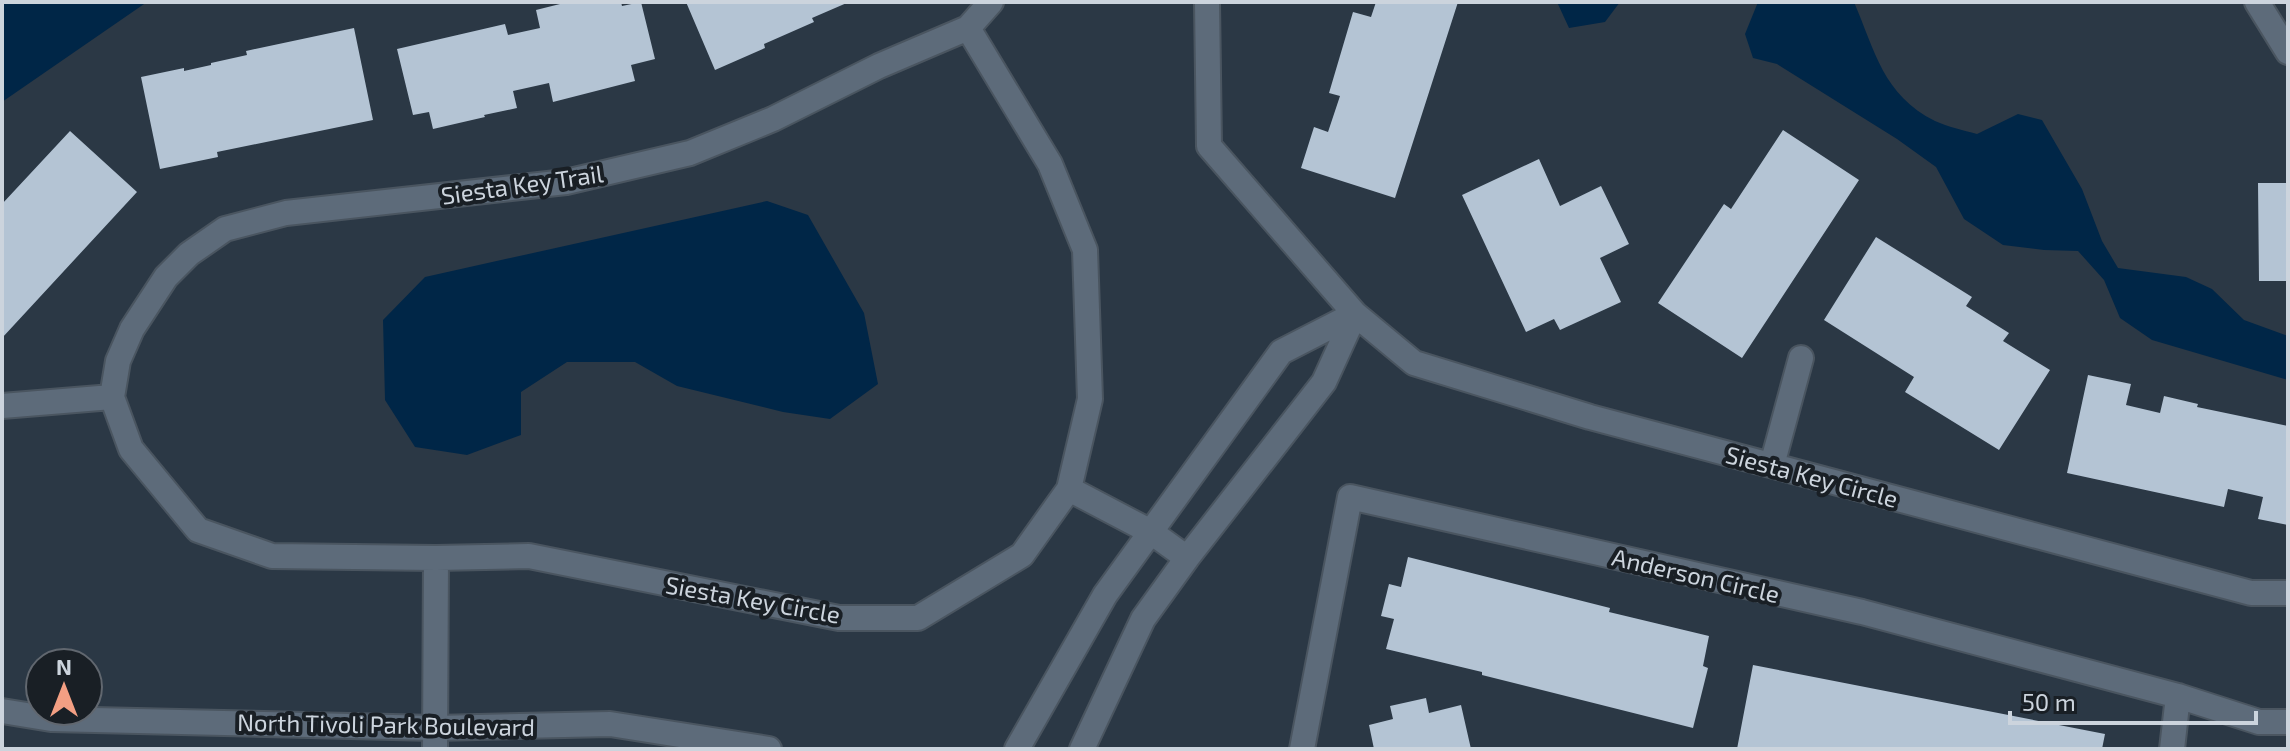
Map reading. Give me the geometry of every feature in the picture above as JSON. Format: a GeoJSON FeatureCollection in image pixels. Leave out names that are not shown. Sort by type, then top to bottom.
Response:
{"type":"FeatureCollection","features":[{"type":"Feature","properties":{"kind":"street","name":"Siesta Key Trail"},"geometry":{"type":"LineString","coordinates":[[112,397],[118,361],[132,329],[166,277],[189,254],[225,229],[286,213],[566,182],[690,153],[773,119],[879,66],[968,28],[991,2]]}},
{"type":"Feature","properties":{"kind":"street","name":"Siesta Key Circle"},"geometry":{"type":"LineString","coordinates":[[1207,2],[1209,146],[1355,314],[1414,363],[1590,417],[2251,593],[2288,593]]}},
{"type":"Feature","properties":{"kind":"street"},"geometry":{"type":"LineString","coordinates":[[2257,2],[2288,52]]}},
{"type":"Feature","properties":{"kind":"street","name":"Siesta Key Circle"},"geometry":{"type":"LineString","coordinates":[[112,397],[131,449],[198,530],[272,556],[529,556],[839,618],[918,618],[1022,555],[1069,489],[1090,399],[1085,250],[1050,164],[968,28]]}},
{"type":"Feature","properties":{"kind":"street"},"geometry":{"type":"LineString","coordinates":[[1017,749],[1105,595],[1281,352],[1355,314]]}},
{"type":"Feature","properties":{"kind":"street"},"geometry":{"type":"LineString","coordinates":[[1082,749],[1143,619],[1324,382],[1355,314]]}},
{"type":"Feature","properties":{"kind":"street"},"geometry":{"type":"LineString","coordinates":[[1772,465],[1801,358]]}},
{"type":"Feature","properties":{"kind":"street"},"geometry":{"type":"LineString","coordinates":[[2,406],[112,397]]}},
{"type":"Feature","properties":{"kind":"street"},"geometry":{"type":"LineString","coordinates":[[1069,489],[1151,532],[1187,558]]}},
{"type":"Feature","properties":{"kind":"street","name":"Anderson Circle"},"geometry":{"type":"LineString","coordinates":[[1302,749],[1350,497],[1862,612],[2178,696],[2259,722],[2288,722]]}},
{"type":"Feature","properties":{"kind":"street"},"geometry":{"type":"LineString","coordinates":[[435,738],[436,558]]}},
{"type":"Feature","properties":{"kind":"street"},"geometry":{"type":"LineString","coordinates":[[2172,749],[2178,696]]}},
{"type":"Feature","properties":{"kind":"street","name":"North Tivoli Park Boulevard"},"geometry":{"type":"LineString","coordinates":[[2,711],[51,719],[435,738],[610,724],[769,749]]}},
{"type":"Feature","properties":{"kind":"water"},"geometry":{"type":"Polygon","coordinates":[[[2,2],[147,2],[2,102],[2,2]]]}},
{"type":"Feature","properties":{"kind":"water"},"geometry":{"type":"Polygon","coordinates":[[[1557,2],[1620,2],[1605,22],[1569,28],[1557,2]]]}},
{"type":"Feature","properties":{"kind":"water"},"geometry":{"type":"Polygon","coordinates":[[[1758,2],[1854,2],[1875,54],[1892,85],[1917,110],[1940,123],[1977,134],[2018,114],[2042,120],[2082,189],[2102,241],[2118,268],[2186,277],[2212,289],[2244,320],[2288,336],[2288,380],[2152,340],[2120,318],[2104,280],[2078,251],[2003,245],[1964,219],[1936,167],[1777,64],[1753,58],[1745,34],[1758,2]]]}},
{"type":"Feature","properties":{"kind":"water"},"geometry":{"type":"Polygon","coordinates":[[[767,201],[808,215],[864,313],[878,384],[830,419],[783,412],[677,386],[635,362],[567,362],[521,392],[521,435],[467,455],[415,447],[385,400],[383,320],[425,277],[767,201]]]}},
{"type":"Feature","properties":{"kind":"building"},"geometry":{"type":"Polygon","coordinates":[[[568,2],[621,2],[622,6],[641,2],[655,59],[631,65],[635,81],[553,102],[549,83],[513,91],[517,108],[485,117],[433,129],[429,112],[413,115],[397,49],[505,24],[508,35],[540,28],[536,10],[568,2]]]}},
{"type":"Feature","properties":{"kind":"building"},"geometry":{"type":"Polygon","coordinates":[[[686,2],[849,2],[812,18],[814,22],[764,44],[765,48],[715,70],[686,2]]]}},
{"type":"Feature","properties":{"kind":"building"},"geometry":{"type":"Polygon","coordinates":[[[1376,2],[1458,2],[1395,198],[1301,168],[1314,127],[1328,132],[1340,96],[1329,93],[1353,12],[1371,17],[1376,2]]]}},
{"type":"Feature","properties":{"kind":"building"},"geometry":{"type":"Polygon","coordinates":[[[354,28],[373,120],[217,152],[218,157],[160,169],[141,77],[211,65],[247,55],[246,51],[354,28]]]}},
{"type":"Feature","properties":{"kind":"building"},"geometry":{"type":"Polygon","coordinates":[[[1783,130],[1859,180],[1742,358],[1658,303],[1724,204],[1731,209],[1783,130]]]}},
{"type":"Feature","properties":{"kind":"building"},"geometry":{"type":"Polygon","coordinates":[[[70,131],[137,192],[2,338],[2,204],[70,131]]]}},
{"type":"Feature","properties":{"kind":"building"},"geometry":{"type":"Polygon","coordinates":[[[1539,159],[1560,206],[1601,186],[1629,244],[1600,258],[1621,302],[1560,330],[1554,319],[1526,332],[1462,195],[1539,159]]]}},
{"type":"Feature","properties":{"kind":"building"},"geometry":{"type":"Polygon","coordinates":[[[2258,183],[2288,183],[2288,281],[2259,281],[2258,183]]]}},
{"type":"Feature","properties":{"kind":"building"},"geometry":{"type":"Polygon","coordinates":[[[1876,237],[1972,297],[1966,306],[2009,333],[2003,341],[2050,370],[1999,450],[1905,392],[1914,377],[1824,320],[1876,237]]]}},
{"type":"Feature","properties":{"kind":"building"},"geometry":{"type":"Polygon","coordinates":[[[2088,375],[2131,384],[2126,405],[2160,413],[2164,396],[2198,404],[2197,407],[2288,426],[2288,525],[2258,519],[2263,497],[2228,489],[2224,507],[2067,473],[2088,375]]]}},
{"type":"Feature","properties":{"kind":"building"},"geometry":{"type":"Polygon","coordinates":[[[1408,557],[1709,636],[1703,666],[1708,668],[1693,728],[1386,649],[1394,619],[1381,616],[1389,584],[1401,587],[1408,557]]]}},
{"type":"Feature","properties":{"kind":"building"},"geometry":{"type":"Polygon","coordinates":[[[1753,665],[2105,734],[2102,749],[1737,749],[1753,665]]]}},
{"type":"Feature","properties":{"kind":"building"},"geometry":{"type":"Polygon","coordinates":[[[1426,698],[1429,713],[1461,705],[1471,749],[1374,749],[1369,725],[1393,719],[1390,706],[1426,698]]]}}]}
